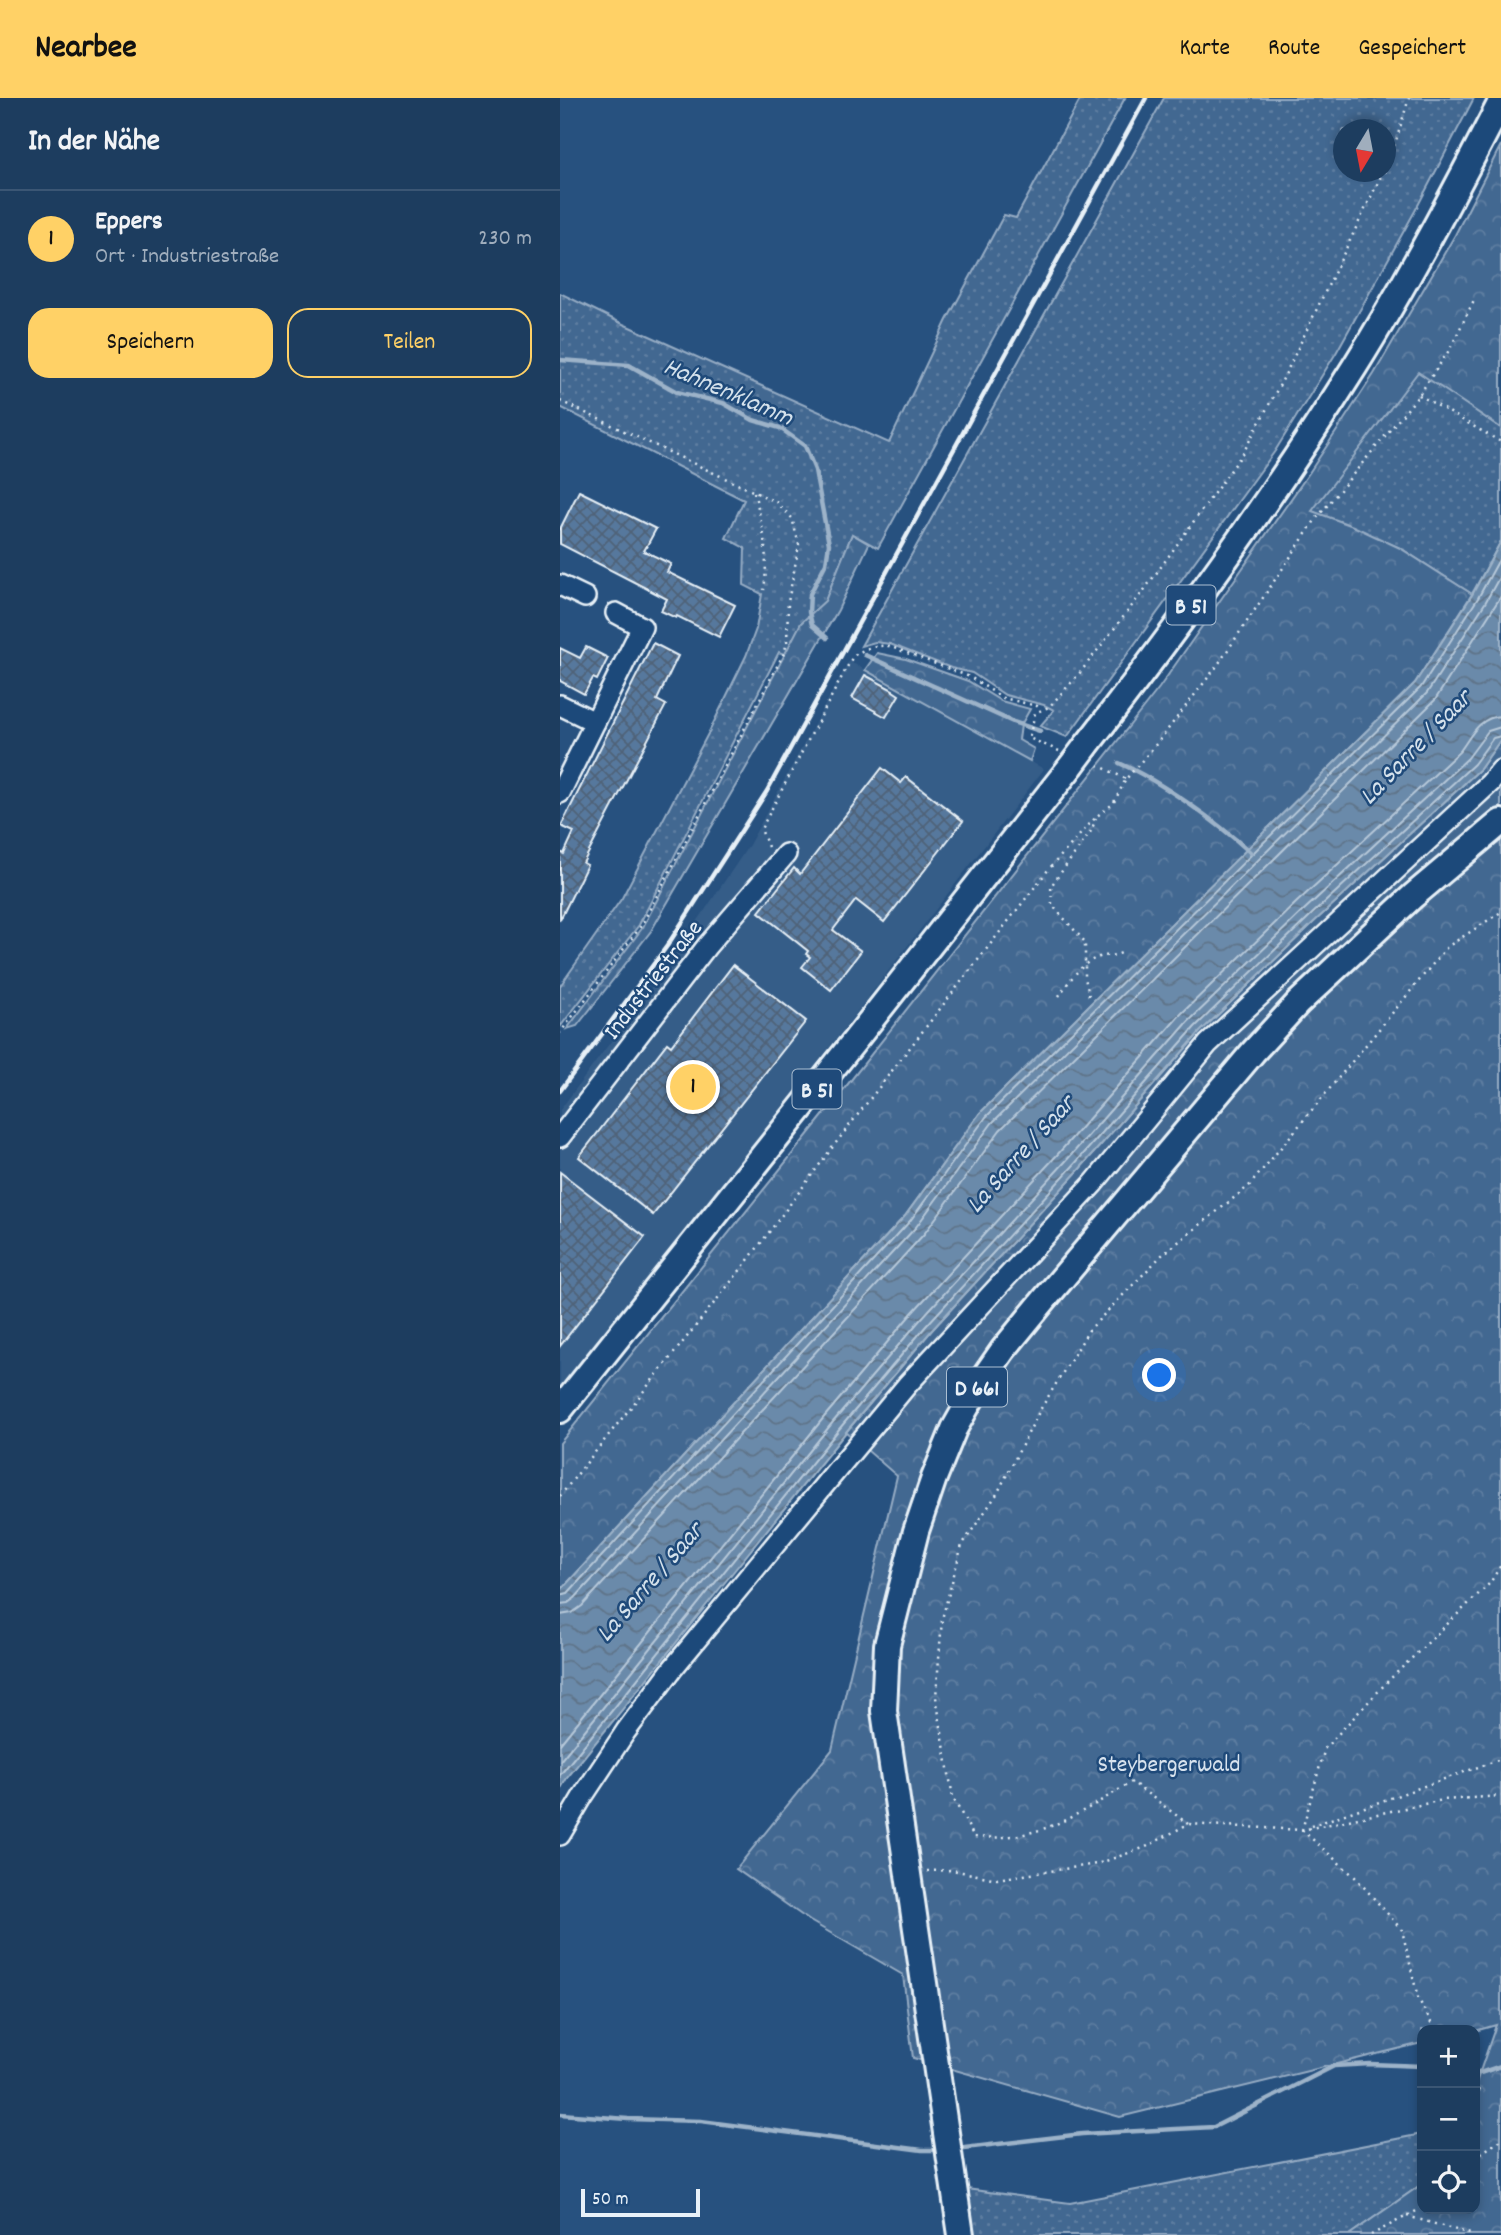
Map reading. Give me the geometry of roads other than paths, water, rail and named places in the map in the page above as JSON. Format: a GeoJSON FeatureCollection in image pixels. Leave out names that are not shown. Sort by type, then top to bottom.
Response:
{"type":"FeatureCollection","features":[{"type":"Feature","properties":{"kind":"main road","name":"B 51"},"geometry":{"type":"LineString","coordinates":[[560,1410],[856,1039],[1141,675],[1300,451],[1357,363],[1436,225],[1499,103]]}},
{"type":"Feature","properties":{"kind":"main road","name":"D 661"},"geometry":{"type":"LineString","coordinates":[[961,2235],[884,1711],[884,1665],[892,1622],[916,1531],[934,1478],[965,1406],[1003,1350],[1262,1042],[1352,951],[1501,822]]}},
{"type":"Feature","properties":{"kind":"street"},"geometry":{"type":"LineString","coordinates":[[560,585],[585,597]]}},
{"type":"Feature","properties":{"kind":"street"},"geometry":{"type":"LineString","coordinates":[[560,793],[642,627],[616,613]]}},
{"type":"Feature","properties":{"kind":"street"},"geometry":{"type":"LineString","coordinates":[[560,705],[595,722]]}},
{"type":"Feature","properties":{"kind":"street"},"geometry":{"type":"LineString","coordinates":[[560,1835],[626,1731],[673,1668],[907,1385],[1094,1183],[1208,1044],[1501,770]]}},
{"type":"Feature","properties":{"kind":"street","name":"Industriestraße"},"geometry":{"type":"LineString","coordinates":[[560,1137],[699,957],[779,861]]}},
{"type":"Feature","properties":{"kind":"water","name":"La Sarre / Saar"},"geometry":{"type":"Polygon","coordinates":[[[1501,541],[1501,739],[1480,769],[1314,922],[1200,1032],[1077,1172],[932,1330],[846,1432],[560,1790],[560,1591],[905,1216],[980,1113],[1415,683],[1472,595],[1501,541]]]}},
{"type":"Feature","properties":{"kind":"waterway","name":"Hahnenklamm"},"geometry":{"type":"LineString","coordinates":[[560,360],[629,365],[677,392],[723,403],[753,420],[780,428],[805,446],[815,470],[829,544],[826,563],[810,594],[809,612],[812,625],[827,638]]}},
{"type":"Feature","properties":{"kind":"waterway","name":"Hahnenklamm"},"geometry":{"type":"LineString","coordinates":[[865,655],[1013,722],[1040,731]]}},
{"type":"Feature","properties":{"kind":"waterway","name":"Hahnenklamm"},"geometry":{"type":"LineString","coordinates":[[1119,763],[1188,803],[1251,853]]}},
{"type":"Feature","properties":{"kind":"waterway"},"geometry":{"type":"LineString","coordinates":[[956,2149],[1082,2134],[1214,2127],[1334,2066],[1417,2066]]}},
{"type":"Feature","properties":{"kind":"waterway"},"geometry":{"type":"LineString","coordinates":[[1480,2073],[1501,2066]]}},
{"type":"Feature","properties":{"kind":"waterway"},"geometry":{"type":"LineString","coordinates":[[560,2114],[701,2121],[922,2150],[940,2150]]}},
{"type":"Feature","properties":{"kind":"railway"},"geometry":{"type":"LineString","coordinates":[[560,1091],[667,946],[767,791],[1146,98]]}},
{"type":"Feature","properties":{"kind":"place","name":"Eppers"},"geometry":{"type":"Point","coordinates":[693,1087]}},
{"type":"Feature","properties":{"kind":"park label","name":"Steybergerwald"},"geometry":{"type":"Point","coordinates":[1169,1763]}}]}
